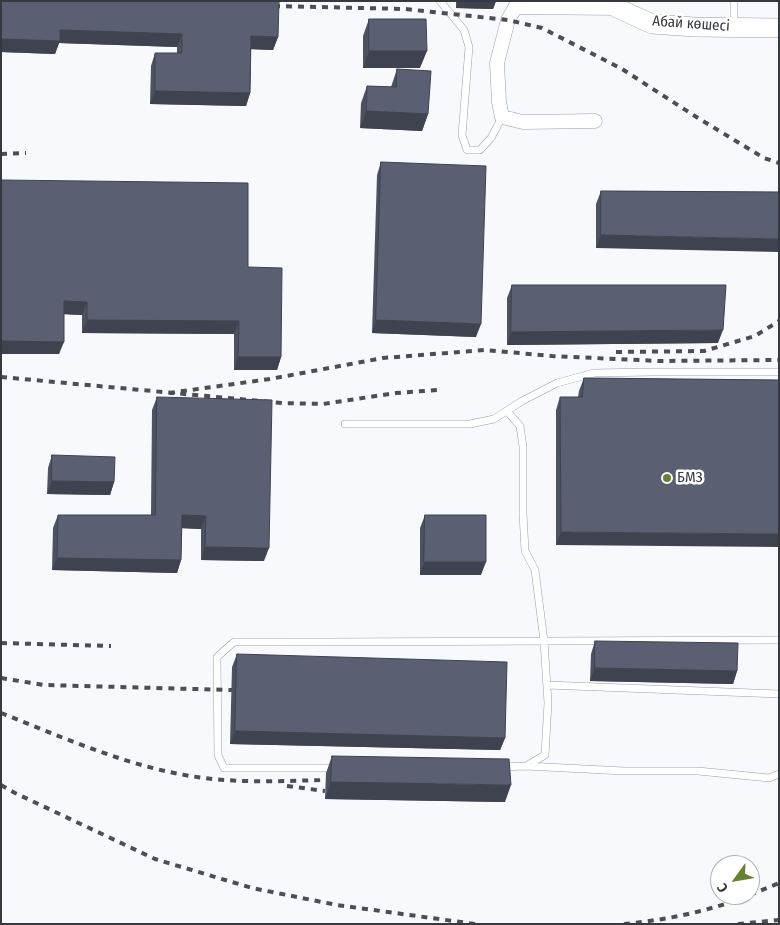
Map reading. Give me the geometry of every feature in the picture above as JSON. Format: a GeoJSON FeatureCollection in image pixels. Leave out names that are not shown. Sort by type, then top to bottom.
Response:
{"type":"FeatureCollection","features":[{"type":"Feature","properties":{"kind":"street"},"geometry":{"type":"LineString","coordinates":[[596,121],[523,122],[502,117],[499,102],[497,63],[508,20],[517,4],[617,3]]}},
{"type":"Feature","properties":{"kind":"street","name":"Абай көшесі"},"geometry":{"type":"LineString","coordinates":[[617,3],[652,15],[676,19],[734,10],[779,18]]}},
{"type":"Feature","properties":{"kind":"street","name":"Абай көшесі"},"geometry":{"type":"LineString","coordinates":[[617,3],[652,24],[695,27],[779,28]]}},
{"type":"Feature","properties":{"kind":"lane"},"geometry":{"type":"LineString","coordinates":[[440,1],[464,30],[469,47],[462,135],[467,150],[480,150],[491,138],[502,117]]}},
{"type":"Feature","properties":{"kind":"lane"},"geometry":{"type":"LineString","coordinates":[[345,424],[470,424],[494,419],[522,401],[557,383],[594,373],[779,372]]}},
{"type":"Feature","properties":{"kind":"lane"},"geometry":{"type":"LineString","coordinates":[[507,411],[520,426],[523,447],[522,513],[525,552],[535,570],[544,641],[548,703],[545,755],[526,766]]}},
{"type":"Feature","properties":{"kind":"lane"},"geometry":{"type":"LineString","coordinates":[[341,768],[224,768],[218,755],[217,657],[234,642],[779,640]]}},
{"type":"Feature","properties":{"kind":"lane"},"geometry":{"type":"LineString","coordinates":[[547,685],[779,694]]}},
{"type":"Feature","properties":{"kind":"lane"},"geometry":{"type":"LineString","coordinates":[[497,767],[526,766],[624,771],[698,771],[769,778],[779,774]]}},
{"type":"Feature","properties":{"kind":"building"},"geometry":{"type":"Polygon","coordinates":[[[1,1],[279,1],[278,37],[251,36],[250,93],[155,91],[155,53],[182,53],[182,34],[60,30],[60,41],[1,39],[1,1]]]}},
{"type":"Feature","properties":{"kind":"building"},"geometry":{"type":"Polygon","coordinates":[[[369,19],[426,19],[427,51],[369,51],[369,19]]]}},
{"type":"Feature","properties":{"kind":"building"},"geometry":{"type":"Polygon","coordinates":[[[397,69],[431,71],[428,114],[366,111],[367,86],[396,87],[397,69]]]}},
{"type":"Feature","properties":{"kind":"building"},"geometry":{"type":"Polygon","coordinates":[[[381,162],[486,166],[481,324],[376,320],[381,162]]]}},
{"type":"Feature","properties":{"kind":"building"},"geometry":{"type":"Polygon","coordinates":[[[1,180],[248,183],[248,267],[282,268],[281,357],[238,357],[239,321],[87,320],[87,302],[64,301],[64,342],[1,341],[1,180]]]}},
{"type":"Feature","properties":{"kind":"building"},"geometry":{"type":"Polygon","coordinates":[[[601,191],[779,192],[779,239],[601,235],[601,191]]]}},
{"type":"Feature","properties":{"kind":"building"},"geometry":{"type":"Polygon","coordinates":[[[512,285],[726,285],[723,330],[511,332],[512,285]]]}},
{"type":"Feature","properties":{"kind":"building","name":"БМЗ"},"geometry":{"type":"Polygon","coordinates":[[[584,378],[779,380],[779,534],[561,532],[560,397],[582,397],[584,378]]]}},
{"type":"Feature","properties":{"kind":"building"},"geometry":{"type":"Polygon","coordinates":[[[157,397],[272,400],[269,548],[205,547],[206,516],[182,515],[181,560],[57,558],[58,515],[155,515],[157,397]]]}},
{"type":"Feature","properties":{"kind":"building"},"geometry":{"type":"Polygon","coordinates":[[[52,455],[115,457],[114,482],[52,481],[52,455]]]}},
{"type":"Feature","properties":{"kind":"building"},"geometry":{"type":"Polygon","coordinates":[[[425,515],[486,515],[486,562],[424,562],[425,515]]]}},
{"type":"Feature","properties":{"kind":"building"},"geometry":{"type":"Polygon","coordinates":[[[595,641],[738,643],[737,671],[595,668],[595,641]]]}},
{"type":"Feature","properties":{"kind":"building"},"geometry":{"type":"Polygon","coordinates":[[[237,654],[507,662],[505,738],[235,731],[237,654]]]}},
{"type":"Feature","properties":{"kind":"building"},"geometry":{"type":"Polygon","coordinates":[[[332,756],[509,759],[511,785],[331,782],[332,756]]]}},
{"type":"Feature","properties":{"kind":"railway"},"geometry":{"type":"LineString","coordinates":[[274,6],[405,9],[508,20],[542,28],[622,69],[764,158],[779,163]]}},
{"type":"Feature","properties":{"kind":"railway"},"geometry":{"type":"LineString","coordinates":[[1,154],[26,153]]}},
{"type":"Feature","properties":{"kind":"railway"},"geometry":{"type":"LineString","coordinates":[[616,352],[704,351],[755,336],[779,321]]}},
{"type":"Feature","properties":{"kind":"railway"},"geometry":{"type":"LineString","coordinates":[[169,393],[270,379],[383,358],[485,350],[552,356],[659,361],[779,360]]}},
{"type":"Feature","properties":{"kind":"railway"},"geometry":{"type":"LineString","coordinates":[[1,377],[282,403],[323,404],[396,393],[437,390]]}},
{"type":"Feature","properties":{"kind":"railway"},"geometry":{"type":"LineString","coordinates":[[1,643],[111,646]]}},
{"type":"Feature","properties":{"kind":"railway"},"geometry":{"type":"LineString","coordinates":[[1,678],[44,685],[232,690]]}},
{"type":"Feature","properties":{"kind":"railway"},"geometry":{"type":"LineString","coordinates":[[1,713],[101,752],[178,774],[234,781],[325,780]]}},
{"type":"Feature","properties":{"kind":"railway"},"geometry":{"type":"LineString","coordinates":[[1,785],[155,859],[252,888],[337,905],[475,924]]}},
{"type":"Feature","properties":{"kind":"railway"},"geometry":{"type":"LineString","coordinates":[[287,786],[325,791]]}},
{"type":"Feature","properties":{"kind":"railway"},"geometry":{"type":"LineString","coordinates":[[760,891],[779,883]]}},
{"type":"Feature","properties":{"kind":"railway"},"geometry":{"type":"LineString","coordinates":[[624,924],[688,914],[722,905]]}},
{"type":"Feature","properties":{"kind":"railway"},"geometry":{"type":"LineString","coordinates":[[738,924],[779,920]]}},
{"type":"Feature","properties":{"kind":"place","name":"БМЗ"},"geometry":{"type":"Point","coordinates":[667,478]}}]}
